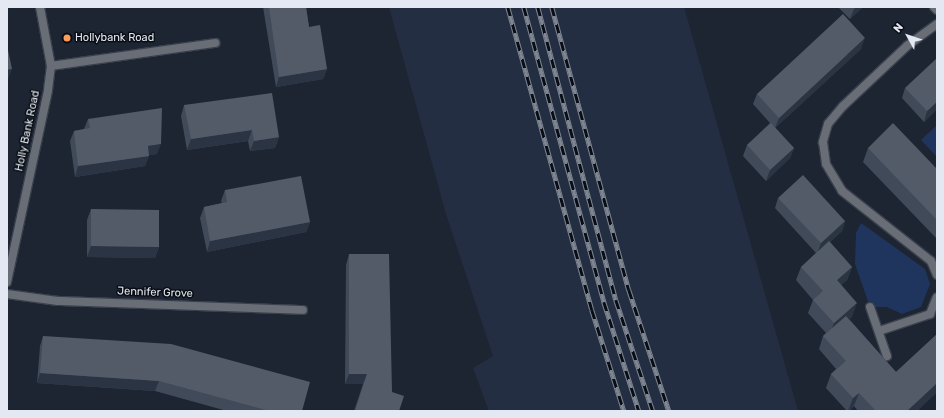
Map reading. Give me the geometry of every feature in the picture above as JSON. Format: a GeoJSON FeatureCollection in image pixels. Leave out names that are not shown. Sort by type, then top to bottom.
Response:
{"type":"FeatureCollection","features":[{"type":"Feature","properties":{"kind":"street","name":"Holly Bank Road"},"geometry":{"type":"LineString","coordinates":[[7,282],[51,66],[40,7]]}},
{"type":"Feature","properties":{"kind":"street"},"geometry":{"type":"LineString","coordinates":[[934,7],[937,10]]}},
{"type":"Feature","properties":{"kind":"street"},"geometry":{"type":"LineString","coordinates":[[937,24],[907,46],[843,106],[828,124],[823,142],[826,164],[842,191],[931,261],[937,275]]}},
{"type":"Feature","properties":{"kind":"street"},"geometry":{"type":"LineString","coordinates":[[51,66],[215,43]]}},
{"type":"Feature","properties":{"kind":"street","name":"Jennifer Grove"},"geometry":{"type":"LineString","coordinates":[[7,294],[58,301],[303,310]]}},
{"type":"Feature","properties":{"kind":"street"},"geometry":{"type":"LineString","coordinates":[[879,331],[930,314],[937,296]]}},
{"type":"Feature","properties":{"kind":"street"},"geometry":{"type":"LineString","coordinates":[[870,307],[887,356]]}},
{"type":"Feature","properties":{"kind":"shaded area"},"geometry":{"type":"Polygon","coordinates":[[[389,7],[684,7],[798,411],[489,411],[473,368],[493,356],[446,214],[389,7]]]}},
{"type":"Feature","properties":{"kind":"shaded area"},"geometry":{"type":"Polygon","coordinates":[[[937,125],[937,157],[921,140],[937,125]]]}},
{"type":"Feature","properties":{"kind":"shaded area"},"geometry":{"type":"Polygon","coordinates":[[[861,223],[925,269],[930,284],[921,307],[902,314],[887,307],[870,307],[855,264],[856,233],[861,223]]]}},
{"type":"Feature","properties":{"kind":"building"},"geometry":{"type":"Polygon","coordinates":[[[269,7],[306,7],[309,27],[320,25],[327,69],[279,77],[269,7]]]}},
{"type":"Feature","properties":{"kind":"building"},"geometry":{"type":"Polygon","coordinates":[[[843,14],[865,38],[779,118],[757,94],[843,14]]]}},
{"type":"Feature","properties":{"kind":"building"},"geometry":{"type":"Polygon","coordinates":[[[7,45],[12,69],[7,70],[7,45]]]}},
{"type":"Feature","properties":{"kind":"building"},"geometry":{"type":"Polygon","coordinates":[[[937,58],[937,102],[927,111],[905,88],[937,58]]]}},
{"type":"Feature","properties":{"kind":"building"},"geometry":{"type":"Polygon","coordinates":[[[272,93],[279,137],[254,141],[252,130],[191,139],[184,105],[272,93]]]}},
{"type":"Feature","properties":{"kind":"building"},"geometry":{"type":"Polygon","coordinates":[[[162,108],[161,144],[148,146],[149,156],[78,166],[74,131],[90,128],[88,119],[162,108]]]}},
{"type":"Feature","properties":{"kind":"building"},"geometry":{"type":"Polygon","coordinates":[[[771,123],[794,148],[770,170],[747,145],[771,123]]]}},
{"type":"Feature","properties":{"kind":"building"},"geometry":{"type":"Polygon","coordinates":[[[893,123],[937,169],[937,220],[868,148],[893,123]]]}},
{"type":"Feature","properties":{"kind":"building"},"geometry":{"type":"Polygon","coordinates":[[[803,175],[845,221],[821,243],[778,198],[803,175]]]}},
{"type":"Feature","properties":{"kind":"building"},"geometry":{"type":"Polygon","coordinates":[[[301,176],[310,222],[210,241],[204,207],[227,202],[225,190],[301,176]]]}},
{"type":"Feature","properties":{"kind":"building"},"geometry":{"type":"Polygon","coordinates":[[[91,209],[159,210],[159,247],[91,246],[91,209]]]}},
{"type":"Feature","properties":{"kind":"building"},"geometry":{"type":"Polygon","coordinates":[[[829,241],[852,267],[837,280],[857,303],[834,323],[813,300],[823,291],[801,267],[829,241]]]}},
{"type":"Feature","properties":{"kind":"building"},"geometry":{"type":"Polygon","coordinates":[[[349,254],[389,254],[392,392],[404,396],[399,411],[355,411],[367,374],[349,374],[349,254]]]}},
{"type":"Feature","properties":{"kind":"building"},"geometry":{"type":"Polygon","coordinates":[[[846,316],[896,372],[937,334],[937,383],[907,411],[876,411],[859,393],[853,398],[831,374],[846,361],[823,336],[846,316]]]}},
{"type":"Feature","properties":{"kind":"building"},"geometry":{"type":"Polygon","coordinates":[[[43,336],[171,344],[310,382],[302,411],[266,411],[159,381],[40,373],[43,336]]]}},
{"type":"Feature","properties":{"kind":"railway"},"geometry":{"type":"LineString","coordinates":[[508,7],[592,310],[624,411]]}},
{"type":"Feature","properties":{"kind":"railway"},"geometry":{"type":"LineString","coordinates":[[524,7],[604,302],[639,411]]}},
{"type":"Feature","properties":{"kind":"railway"},"geometry":{"type":"LineString","coordinates":[[538,7],[616,300],[653,411]]}},
{"type":"Feature","properties":{"kind":"railway"},"geometry":{"type":"LineString","coordinates":[[552,7],[629,290],[669,411]]}},
{"type":"Feature","properties":{"kind":"place","name":"Hollybank Road"},"geometry":{"type":"Point","coordinates":[67,38]}}]}
